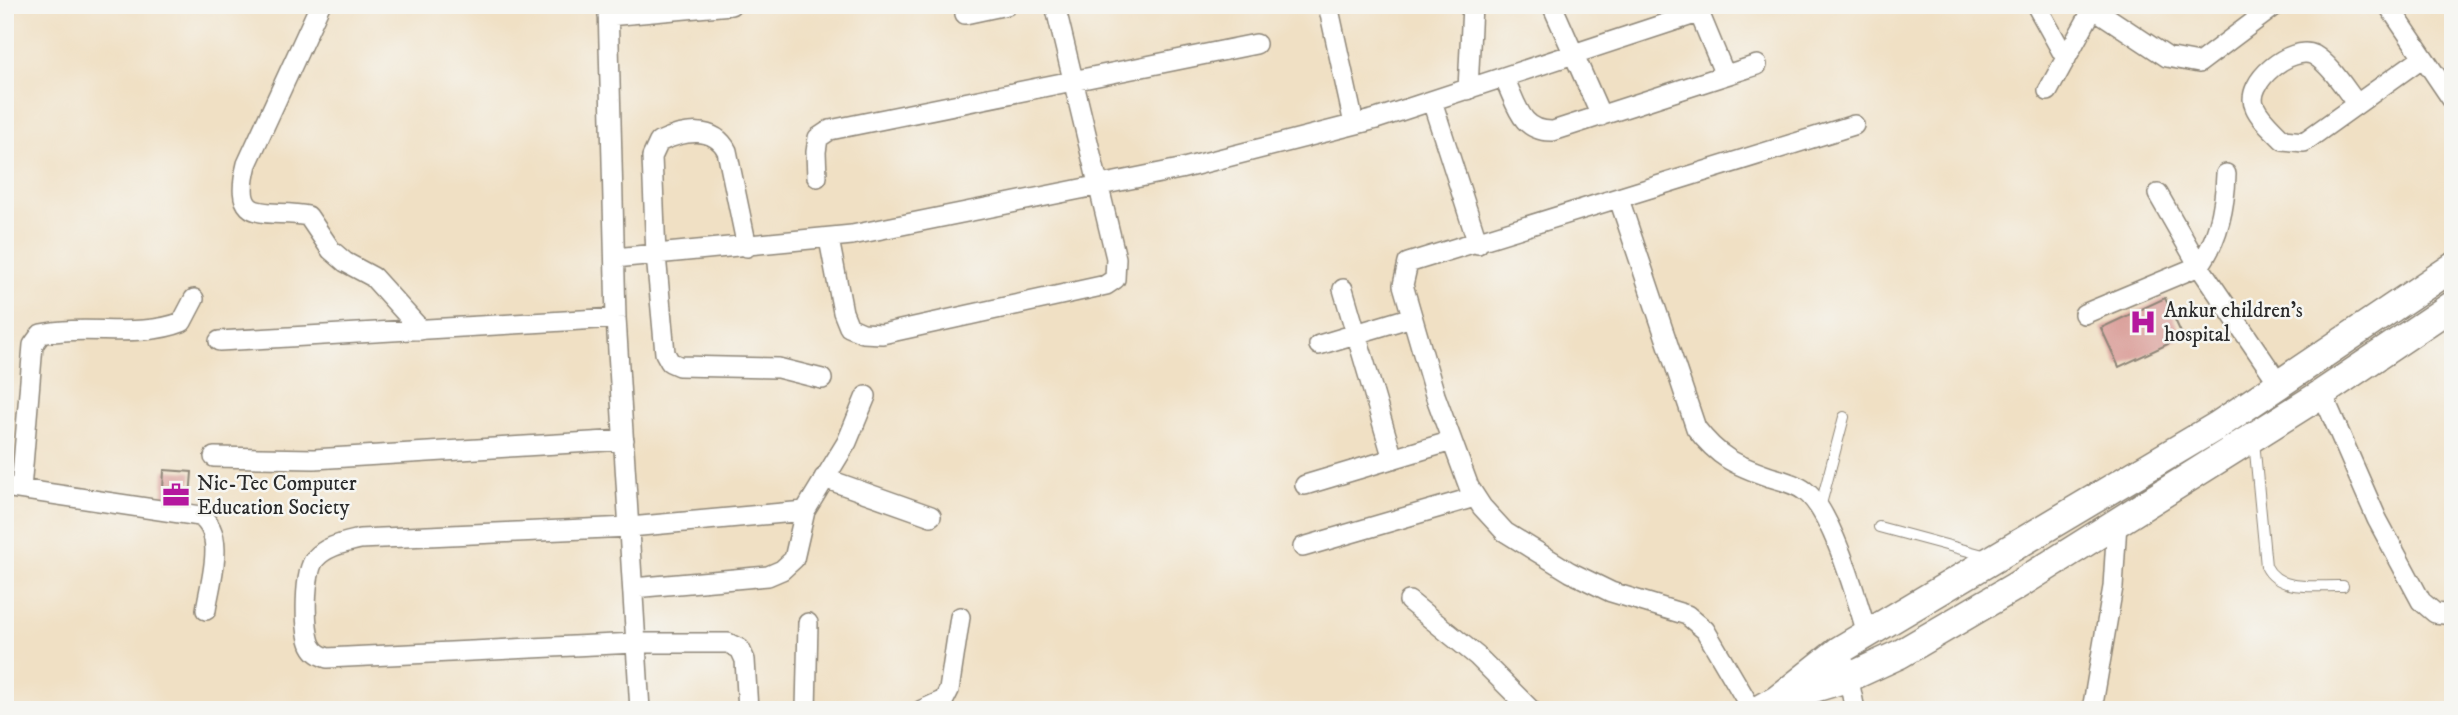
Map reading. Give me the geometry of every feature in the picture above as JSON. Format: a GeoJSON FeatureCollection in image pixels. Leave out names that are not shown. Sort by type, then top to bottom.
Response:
{"type":"FeatureCollection","features":[{"type":"Feature","properties":{"kind":"street"},"geometry":{"type":"LineString","coordinates":[[320,5],[247,164],[243,181],[244,199],[251,209],[261,215],[308,216],[331,250],[345,262],[373,277],[421,330]]}},
{"type":"Feature","properties":{"kind":"street"},"geometry":{"type":"LineString","coordinates":[[640,710],[617,318],[608,11],[731,5]]}},
{"type":"Feature","properties":{"kind":"street"},"geometry":{"type":"LineString","coordinates":[[965,14],[1007,5]]}},
{"type":"Feature","properties":{"kind":"street"},"geometry":{"type":"LineString","coordinates":[[829,239],[843,312],[849,327],[863,333],[882,334],[1106,285],[1115,279],[1116,258],[1055,5]]}},
{"type":"Feature","properties":{"kind":"street"},"geometry":{"type":"LineString","coordinates":[[1328,5],[1354,124]]}},
{"type":"Feature","properties":{"kind":"street"},"geometry":{"type":"LineString","coordinates":[[1468,90],[1472,5]]}},
{"type":"Feature","properties":{"kind":"street"},"geometry":{"type":"LineString","coordinates":[[2036,5],[2066,59]]}},
{"type":"Feature","properties":{"kind":"street"},"geometry":{"type":"LineString","coordinates":[[2388,5],[2453,101]]}},
{"type":"Feature","properties":{"kind":"street"},"geometry":{"type":"LineString","coordinates":[[1553,6],[1601,116]]}},
{"type":"Feature","properties":{"kind":"street"},"geometry":{"type":"LineString","coordinates":[[2048,91],[2094,7],[2167,57],[2200,63],[2273,6]]}},
{"type":"Feature","properties":{"kind":"street"},"geometry":{"type":"LineString","coordinates":[[615,258],[829,239],[973,213],[1180,169],[1354,124],[1468,90],[1576,55],[1697,9],[1725,75]]}},
{"type":"Feature","properties":{"kind":"street"},"geometry":{"type":"LineString","coordinates":[[817,177],[818,138],[830,130],[1074,78],[1256,44]]}},
{"type":"Feature","properties":{"kind":"street"},"geometry":{"type":"LineString","coordinates":[[2357,104],[2323,62],[2312,54],[2302,52],[2292,55],[2259,80],[2253,93],[2254,106],[2283,140],[2294,144],[2304,142],[2423,57]]}},
{"type":"Feature","properties":{"kind":"street"},"geometry":{"type":"LineString","coordinates":[[1504,78],[1529,127],[1538,132],[1553,131],[1757,65]]}},
{"type":"Feature","properties":{"kind":"street"},"geometry":{"type":"LineString","coordinates":[[1432,101],[1478,244]]}},
{"type":"Feature","properties":{"kind":"street"},"geometry":{"type":"LineString","coordinates":[[1762,706],[1705,630],[1687,615],[1611,592],[1570,572],[1505,532],[1475,497],[1452,441],[1403,285],[1408,263],[1478,244],[1854,125]]}},
{"type":"Feature","properties":{"kind":"street"},"geometry":{"type":"LineString","coordinates":[[747,247],[727,151],[720,138],[707,132],[672,136],[659,142],[652,157],[656,255],[665,353],[670,362],[679,366],[778,368],[822,379]]}},
{"type":"Feature","properties":{"kind":"street"},"geometry":{"type":"LineString","coordinates":[[2084,314],[2199,266],[2210,252],[2215,238],[2226,190],[2226,174]]}},
{"type":"Feature","properties":{"kind":"street"},"geometry":{"type":"LineString","coordinates":[[2158,194],[2199,266],[2280,385]]}},
{"type":"Feature","properties":{"kind":"street"},"geometry":{"type":"LineString","coordinates":[[1619,199],[1696,428],[1713,451],[1740,467],[1806,492],[1819,509],[1850,577],[1867,634]]}},
{"type":"Feature","properties":{"kind":"street"},"geometry":{"type":"LineString","coordinates":[[1762,706],[1840,650],[2217,426],[2453,267]]}},
{"type":"Feature","properties":{"kind":"street"},"geometry":{"type":"LineString","coordinates":[[1343,289],[1393,459]]}},
{"type":"Feature","properties":{"kind":"street"},"geometry":{"type":"LineString","coordinates":[[194,299],[183,321],[165,329],[60,330],[41,334],[33,345],[13,488],[200,516],[209,523],[214,534],[215,552],[206,610]]}},
{"type":"Feature","properties":{"kind":"street"},"geometry":{"type":"LineString","coordinates":[[1762,706],[1850,677],[1900,654],[2254,437],[2453,305]]}},
{"type":"Feature","properties":{"kind":"street"},"geometry":{"type":"LineString","coordinates":[[1320,345],[1412,317]]}},
{"type":"Feature","properties":{"kind":"street"},"geometry":{"type":"LineString","coordinates":[[219,341],[617,318]]}},
{"type":"Feature","properties":{"kind":"street"},"geometry":{"type":"LineString","coordinates":[[2322,393],[2377,520],[2421,601],[2435,613],[2453,615]]}},
{"type":"Feature","properties":{"kind":"street"},"geometry":{"type":"LineString","coordinates":[[633,588],[768,576],[782,570],[793,559],[805,511],[847,442],[866,396]]}},
{"type":"Feature","properties":{"kind":"street"},"geometry":{"type":"LineString","coordinates":[[214,457],[314,459],[624,440]]}},
{"type":"Feature","properties":{"kind":"street"},"geometry":{"type":"LineString","coordinates":[[1305,485],[1452,441]]}},
{"type":"Feature","properties":{"kind":"street"},"geometry":{"type":"LineString","coordinates":[[824,478],[931,516]]}},
{"type":"Feature","properties":{"kind":"street"},"geometry":{"type":"LineString","coordinates":[[1303,547],[1475,497]]}},
{"type":"Feature","properties":{"kind":"street"},"geometry":{"type":"LineString","coordinates":[[748,710],[745,660],[740,649],[728,643],[636,643],[327,658],[317,653],[310,643],[307,580],[315,559],[331,547],[360,539],[630,527],[805,511]]}},
{"type":"Feature","properties":{"kind":"street"},"geometry":{"type":"LineString","coordinates":[[2092,710],[2113,587],[2117,523]]}},
{"type":"Feature","properties":{"kind":"street"},"geometry":{"type":"LineString","coordinates":[[1409,601],[1477,656],[1531,710]]}},
{"type":"Feature","properties":{"kind":"street"},"geometry":{"type":"LineString","coordinates":[[922,710],[944,700],[949,690],[960,617]]}},
{"type":"Feature","properties":{"kind":"street"},"geometry":{"type":"LineString","coordinates":[[806,710],[808,623]]}},
{"type":"Feature","properties":{"kind":"street"},"geometry":{"type":"LineString","coordinates":[[1840,650],[1850,677],[1854,710]]}},
{"type":"Feature","properties":{"kind":"lane"},"geometry":{"type":"LineString","coordinates":[[1819,509],[1844,417]]}},
{"type":"Feature","properties":{"kind":"lane"},"geometry":{"type":"LineString","coordinates":[[2254,437],[2266,566],[2272,579],[2283,584],[2343,586]]}},
{"type":"Feature","properties":{"kind":"lane"},"geometry":{"type":"LineString","coordinates":[[1879,527],[1996,558]]}},
{"type":"Feature","properties":{"kind":"building"},"geometry":{"type":"Polygon","coordinates":[[[2165,298],[2183,337],[2119,367],[2101,328],[2165,298]]]}},
{"type":"Feature","properties":{"kind":"building"},"geometry":{"type":"Polygon","coordinates":[[[164,470],[192,472],[189,511],[162,509],[164,470]]]}},
{"type":"Feature","properties":{"kind":"place","name":"Ankur children's hospital"},"geometry":{"type":"Point","coordinates":[2143,322]}},
{"type":"Feature","properties":{"kind":"place","name":"Nic-Tec Computer Education Society"},"geometry":{"type":"Point","coordinates":[176,495]}}]}
